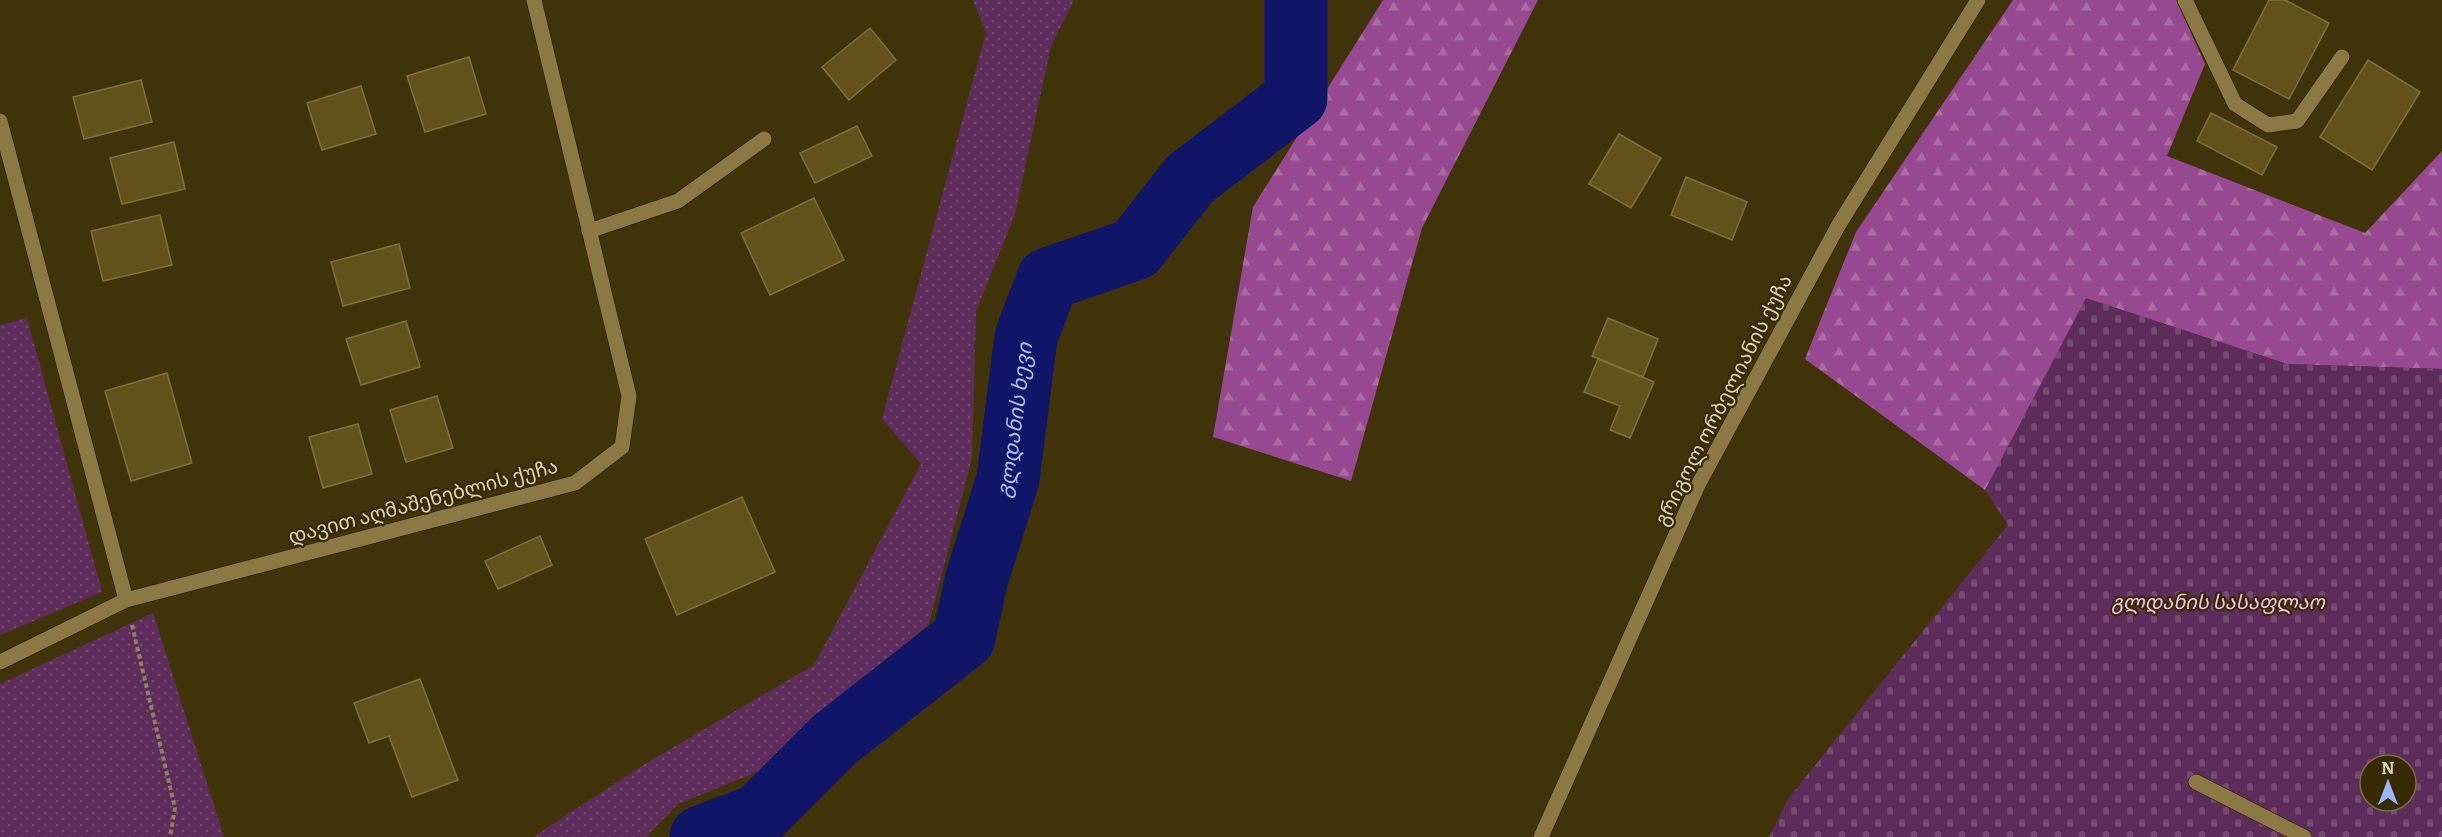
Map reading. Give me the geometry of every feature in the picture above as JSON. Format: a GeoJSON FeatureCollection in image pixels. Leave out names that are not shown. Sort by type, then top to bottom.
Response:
{"type":"FeatureCollection","features":[{"type":"Feature","properties":{"kind":"street","name":"დავით აღმაშენებლის ქუჩა"},"geometry":{"type":"LineString","coordinates":[[0,662],[126,600],[575,483],[622,447],[629,396],[534,0]]}},
{"type":"Feature","properties":{"kind":"street","name":"გრიგოლ ორბელიანის ქუჩა"},"geometry":{"type":"LineString","coordinates":[[1541,837],[1698,485],[1838,226],[1978,0]]}},
{"type":"Feature","properties":{"kind":"street"},"geometry":{"type":"LineString","coordinates":[[2185,0],[2235,104],[2268,125],[2297,121],[2342,57]]}},
{"type":"Feature","properties":{"kind":"street"},"geometry":{"type":"LineString","coordinates":[[0,121],[126,600]]}},
{"type":"Feature","properties":{"kind":"street"},"geometry":{"type":"LineString","coordinates":[[589,231],[678,201],[764,139]]}},
{"type":"Feature","properties":{"kind":"street"},"geometry":{"type":"LineString","coordinates":[[2196,782],[2304,837]]}},
{"type":"Feature","properties":{"kind":"path"},"geometry":{"type":"LineString","coordinates":[[126,600],[175,808],[170,837]]}},
{"type":"Feature","properties":{"kind":"green space"},"geometry":{"type":"Polygon","coordinates":[[[973,0],[1074,0],[1051,46],[1015,214],[976,311],[972,458],[929,624],[757,772],[678,804],[646,837],[533,837],[645,764],[814,665],[921,464],[882,419],[986,32],[973,0]]]}},
{"type":"Feature","properties":{"kind":"green space"},"geometry":{"type":"Polygon","coordinates":[[[1383,0],[1538,0],[1422,228],[1351,481],[1213,437],[1253,207],[1383,0]]]}},
{"type":"Feature","properties":{"kind":"green space"},"geometry":{"type":"Polygon","coordinates":[[[2013,0],[2176,0],[2205,64],[2167,156],[2365,233],[2442,151],[2442,369],[2287,364],[2100,303],[1985,490],[1805,359],[1856,232],[2013,0]]]}},
{"type":"Feature","properties":{"kind":"green space","name":"გლდანის სასაფლაო"},"geometry":{"type":"Polygon","coordinates":[[[2086,298],[2287,364],[2442,369],[2442,837],[1769,837],[1788,799],[2008,525],[1985,490],[2086,298]]]}},
{"type":"Feature","properties":{"kind":"green space"},"geometry":{"type":"Polygon","coordinates":[[[27,318],[102,592],[0,635],[0,325],[27,318]]]}},
{"type":"Feature","properties":{"kind":"green space"},"geometry":{"type":"Polygon","coordinates":[[[153,613],[224,837],[0,837],[0,684],[153,613]]]}},
{"type":"Feature","properties":{"kind":"building"},"geometry":{"type":"Polygon","coordinates":[[[2269,0],[2285,0],[2329,23],[2289,99],[2233,70],[2269,0]]]}},
{"type":"Feature","properties":{"kind":"building"},"geometry":{"type":"Polygon","coordinates":[[[870,28],[896,60],[849,100],[822,67],[870,28]]]}},
{"type":"Feature","properties":{"kind":"building"},"geometry":{"type":"Polygon","coordinates":[[[469,57],[486,114],[425,132],[407,76],[469,57]]]}},
{"type":"Feature","properties":{"kind":"building"},"geometry":{"type":"Polygon","coordinates":[[[2368,60],[2420,92],[2372,170],[2320,137],[2368,60]]]}},
{"type":"Feature","properties":{"kind":"building"},"geometry":{"type":"Polygon","coordinates":[[[141,80],[152,122],[84,139],[73,97],[141,80]]]}},
{"type":"Feature","properties":{"kind":"building"},"geometry":{"type":"Polygon","coordinates":[[[361,86],[376,134],[322,150],[307,103],[361,86]]]}},
{"type":"Feature","properties":{"kind":"building"},"geometry":{"type":"Polygon","coordinates":[[[2211,113],[2277,147],[2262,175],[2197,141],[2211,113]]]}},
{"type":"Feature","properties":{"kind":"building"},"geometry":{"type":"Polygon","coordinates":[[[857,126],[872,156],[815,183],[800,153],[857,126]]]}},
{"type":"Feature","properties":{"kind":"building"},"geometry":{"type":"Polygon","coordinates":[[[1619,134],[1661,158],[1631,208],[1589,184],[1619,134]]]}},
{"type":"Feature","properties":{"kind":"building"},"geometry":{"type":"Polygon","coordinates":[[[174,142],[185,189],[122,204],[110,158],[174,142]]]}},
{"type":"Feature","properties":{"kind":"building"},"geometry":{"type":"Polygon","coordinates":[[[1686,177],[1747,202],[1732,240],[1671,215],[1686,177]]]}},
{"type":"Feature","properties":{"kind":"building"},"geometry":{"type":"Polygon","coordinates":[[[814,198],[844,260],[770,295],[741,233],[814,198]]]}},
{"type":"Feature","properties":{"kind":"building"},"geometry":{"type":"Polygon","coordinates":[[[160,215],[172,265],[103,281],[91,231],[160,215]]]}},
{"type":"Feature","properties":{"kind":"building"},"geometry":{"type":"Polygon","coordinates":[[[399,244],[410,288],[343,306],[331,262],[399,244]]]}},
{"type":"Feature","properties":{"kind":"building"},"geometry":{"type":"Polygon","coordinates":[[[1608,318],[1658,339],[1643,377],[1592,356],[1608,318]]]}},
{"type":"Feature","properties":{"kind":"building"},"geometry":{"type":"Polygon","coordinates":[[[406,321],[420,367],[361,385],[346,339],[406,321]]]}},
{"type":"Feature","properties":{"kind":"building"},"geometry":{"type":"Polygon","coordinates":[[[1598,359],[1654,382],[1630,438],[1610,430],[1620,406],[1584,392],[1598,359]]]}},
{"type":"Feature","properties":{"kind":"building"},"geometry":{"type":"Polygon","coordinates":[[[167,373],[192,463],[131,481],[105,391],[167,373]]]}},
{"type":"Feature","properties":{"kind":"building"},"geometry":{"type":"Polygon","coordinates":[[[437,396],[453,448],[406,462],[390,410],[437,396]]]}},
{"type":"Feature","properties":{"kind":"building"},"geometry":{"type":"Polygon","coordinates":[[[358,424],[372,474],[323,488],[309,437],[358,424]]]}},
{"type":"Feature","properties":{"kind":"building"},"geometry":{"type":"Polygon","coordinates":[[[742,497],[775,572],[677,615],[645,539],[742,497]]]}},
{"type":"Feature","properties":{"kind":"building"},"geometry":{"type":"Polygon","coordinates":[[[540,536],[552,565],[498,589],[485,561],[540,536]]]}},
{"type":"Feature","properties":{"kind":"building"},"geometry":{"type":"Polygon","coordinates":[[[420,679],[458,780],[412,797],[389,736],[369,743],[354,703],[420,679]]]}},
{"type":"Feature","properties":{"kind":"waterway","name":"გლდანის ხევი"},"geometry":{"type":"LineString","coordinates":[[701,837],[759,815],[834,740],[964,638],[976,581],[1008,479],[1026,337],[1048,279],[1135,249],[1190,179],[1296,98],[1296,0]]}}]}
